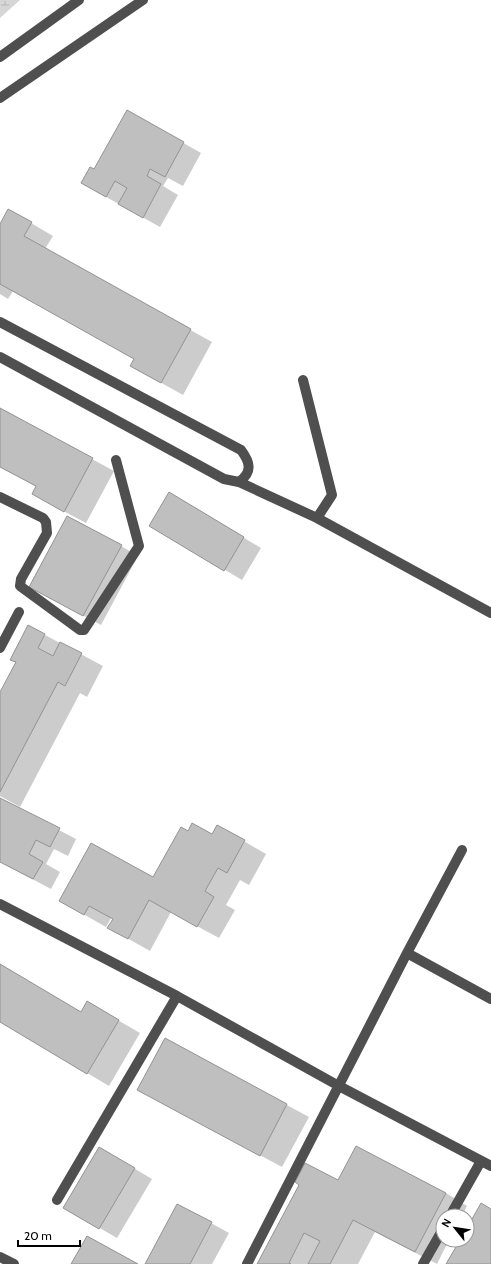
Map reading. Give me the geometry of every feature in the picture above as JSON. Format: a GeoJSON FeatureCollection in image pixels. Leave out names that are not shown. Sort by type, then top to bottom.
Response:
{"type":"FeatureCollection","features":[{"type":"Feature","properties":{"kind":"street"},"geometry":{"type":"LineString","coordinates":[[0,57],[79,0]]}},
{"type":"Feature","properties":{"kind":"street"},"geometry":{"type":"LineString","coordinates":[[0,98],[142,0]]}},
{"type":"Feature","properties":{"kind":"street"},"geometry":{"type":"LineString","coordinates":[[0,322],[241,450],[248,460],[250,467],[246,477],[239,482]]}},
{"type":"Feature","properties":{"kind":"street"},"geometry":{"type":"LineString","coordinates":[[0,357],[224,479],[239,482],[317,518],[491,613]]}},
{"type":"Feature","properties":{"kind":"street"},"geometry":{"type":"LineString","coordinates":[[304,380],[332,495],[317,518]]}},
{"type":"Feature","properties":{"kind":"street"},"geometry":{"type":"LineString","coordinates":[[0,497],[43,518],[46,522],[47,533],[21,579],[20,586],[80,630],[84,630],[139,546],[116,460]]}},
{"type":"Feature","properties":{"kind":"street"},"geometry":{"type":"LineString","coordinates":[[0,648],[18,612]]}},
{"type":"Feature","properties":{"kind":"street"},"geometry":{"type":"LineString","coordinates":[[247,1264],[407,953],[462,850]]}},
{"type":"Feature","properties":{"kind":"street"},"geometry":{"type":"LineString","coordinates":[[0,904],[177,996],[338,1086],[491,1166]]}},
{"type":"Feature","properties":{"kind":"street"},"geometry":{"type":"LineString","coordinates":[[407,953],[491,999]]}},
{"type":"Feature","properties":{"kind":"street"},"geometry":{"type":"LineString","coordinates":[[57,1200],[177,996]]}},
{"type":"Feature","properties":{"kind":"street"},"geometry":{"type":"LineString","coordinates":[[455,1208],[481,1161]]}},
{"type":"Feature","properties":{"kind":"street"},"geometry":{"type":"LineString","coordinates":[[423,1264],[435,1243]]}},
{"type":"Feature","properties":{"kind":"street"},"geometry":{"type":"LineString","coordinates":[[0,1256],[14,1264]]}},
{"type":"Feature","properties":{"kind":"green space"},"geometry":{"type":"Polygon","coordinates":[[[0,0],[20,0],[0,18],[0,0]]]}},
{"type":"Feature","properties":{"kind":"building"},"geometry":{"type":"Polygon","coordinates":[[[127,110],[184,142],[165,177],[150,169],[147,176],[161,184],[143,218],[118,204],[127,188],[115,181],[106,197],[81,183],[90,167],[94,169],[127,110]]]}},
{"type":"Feature","properties":{"kind":"building"},"geometry":{"type":"Polygon","coordinates":[[[8,209],[32,222],[24,236],[191,329],[161,383],[130,366],[134,359],[0,284],[0,224],[8,209]]]}},
{"type":"Feature","properties":{"kind":"building"},"geometry":{"type":"Polygon","coordinates":[[[0,408],[93,458],[64,512],[32,494],[36,486],[0,467],[0,408]]]}},
{"type":"Feature","properties":{"kind":"building"},"geometry":{"type":"Polygon","coordinates":[[[169,492],[244,537],[224,571],[149,526],[169,492]]]}},
{"type":"Feature","properties":{"kind":"building"},"geometry":{"type":"Polygon","coordinates":[[[67,516],[122,545],[83,616],[29,587],[67,516]]]}},
{"type":"Feature","properties":{"kind":"building"},"geometry":{"type":"Polygon","coordinates":[[[28,625],[45,634],[38,648],[53,656],[60,642],[82,653],[65,686],[58,682],[0,792],[0,692],[16,662],[10,660],[28,625]]]}},
{"type":"Feature","properties":{"kind":"building"},"geometry":{"type":"Polygon","coordinates":[[[0,798],[60,828],[50,847],[36,840],[29,854],[43,862],[33,879],[0,862],[0,798]]]}},
{"type":"Feature","properties":{"kind":"building"},"geometry":{"type":"Polygon","coordinates":[[[192,823],[212,834],[217,825],[245,840],[227,873],[218,868],[205,891],[214,897],[197,927],[149,900],[128,939],[107,928],[113,919],[89,906],[84,915],[59,901],[91,843],[153,877],[181,827],[188,831],[192,823]]]}},
{"type":"Feature","properties":{"kind":"building"},"geometry":{"type":"Polygon","coordinates":[[[0,964],[81,1012],[87,1001],[119,1020],[87,1074],[0,1022],[0,964]]]}},
{"type":"Feature","properties":{"kind":"building"},"geometry":{"type":"Polygon","coordinates":[[[165,1038],[287,1104],[260,1156],[137,1090],[165,1038]]]}},
{"type":"Feature","properties":{"kind":"building"},"geometry":{"type":"Polygon","coordinates":[[[356,1146],[446,1193],[438,1208],[435,1208],[435,1214],[415,1252],[353,1220],[330,1264],[308,1264],[320,1241],[304,1233],[289,1263],[291,1264],[257,1264],[299,1185],[295,1182],[305,1163],[338,1180],[356,1146]]]}},
{"type":"Feature","properties":{"kind":"building"},"geometry":{"type":"Polygon","coordinates":[[[99,1147],[135,1168],[99,1229],[63,1208],[99,1147]]]}},
{"type":"Feature","properties":{"kind":"building"},"geometry":{"type":"Polygon","coordinates":[[[481,1203],[491,1209],[491,1264],[446,1264],[455,1248],[475,1248],[475,1214],[481,1203]]]}},
{"type":"Feature","properties":{"kind":"building"},"geometry":{"type":"Polygon","coordinates":[[[177,1204],[212,1222],[190,1264],[145,1264],[177,1204]]]}},
{"type":"Feature","properties":{"kind":"building"},"geometry":{"type":"Polygon","coordinates":[[[87,1236],[138,1264],[71,1264],[87,1236]]]}}]}
